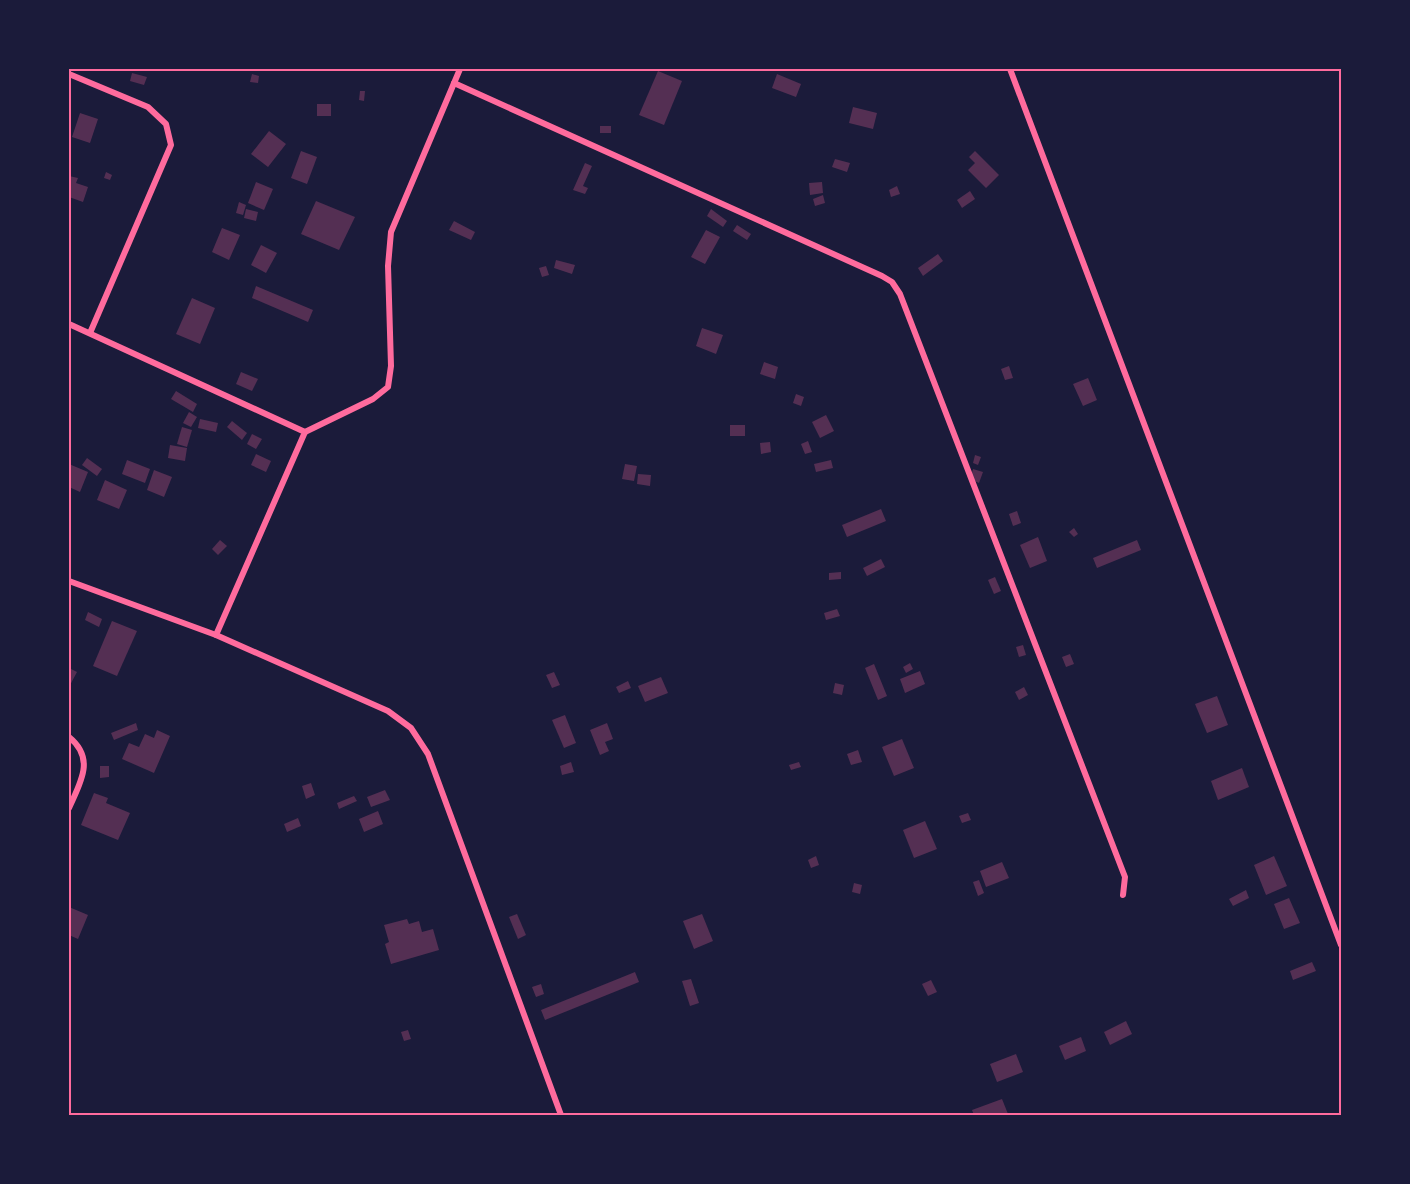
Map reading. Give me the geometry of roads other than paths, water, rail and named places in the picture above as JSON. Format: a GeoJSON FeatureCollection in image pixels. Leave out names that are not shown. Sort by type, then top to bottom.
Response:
{"type":"FeatureCollection","features":[{"type":"Feature","properties":{"kind":"street"},"geometry":{"type":"LineString","coordinates":[[216,635],[305,432],[373,399],[388,387],[391,366],[388,266],[391,232],[460,69]]}},
{"type":"Feature","properties":{"kind":"street"},"geometry":{"type":"LineString","coordinates":[[1010,69],[1341,945]]}},
{"type":"Feature","properties":{"kind":"street"},"geometry":{"type":"LineString","coordinates":[[69,74],[148,107],[166,124],[171,145],[90,333]]}},
{"type":"Feature","properties":{"kind":"street"},"geometry":{"type":"LineString","coordinates":[[454,84],[892,282],[900,294],[1125,877],[1123,895]]}},
{"type":"Feature","properties":{"kind":"street"},"geometry":{"type":"LineString","coordinates":[[69,324],[305,432]]}},
{"type":"Feature","properties":{"kind":"street"},"geometry":{"type":"LineString","coordinates":[[69,581],[216,635],[388,711],[411,728],[428,754],[561,1115]]}},
{"type":"Feature","properties":{"kind":"street"},"geometry":{"type":"LineString","coordinates":[[69,737],[82,752],[84,765],[83,777],[69,808]]}}]}
